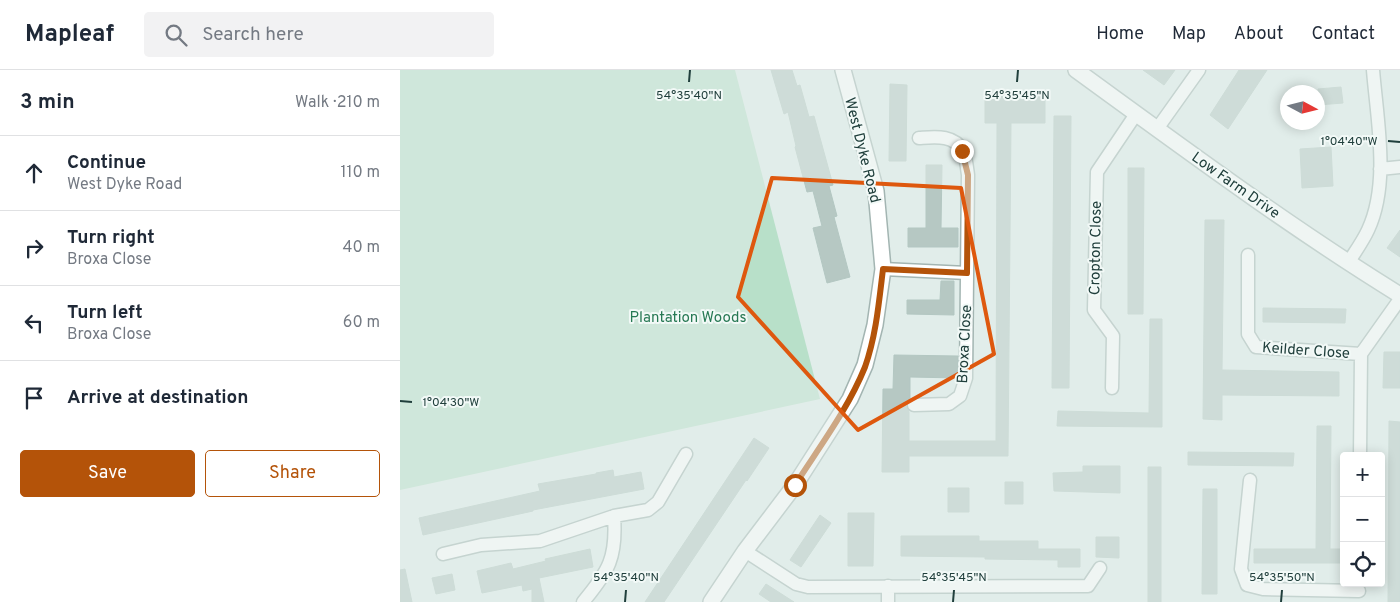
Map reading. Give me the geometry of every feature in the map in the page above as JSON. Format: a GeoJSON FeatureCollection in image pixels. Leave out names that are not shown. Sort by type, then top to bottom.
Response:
{"type":"FeatureCollection","features":[{"type":"Feature","properties":{"kind":"street","name":"West Dyke Road"},"geometry":{"type":"LineString","coordinates":[[711,602],[744,551],[795,485],[850,399],[865,365],[874,333],[883,269],[876,190],[843,70]]}},
{"type":"Feature","properties":{"kind":"street","name":"Low Farm Drive"},"geometry":{"type":"LineString","coordinates":[[1076,70],[1348,263],[1400,295]]}},
{"type":"Feature","properties":{"kind":"street"},"geometry":{"type":"LineString","coordinates":[[1157,129],[1199,70]]}},
{"type":"Feature","properties":{"kind":"street"},"geometry":{"type":"LineString","coordinates":[[1348,263],[1368,230],[1378,199],[1380,158],[1373,70]]}},
{"type":"Feature","properties":{"kind":"street","name":"Cropton Close"},"geometry":{"type":"LineString","coordinates":[[1112,388],[1113,336],[1094,310],[1096,172],[1136,114]]}},
{"type":"Feature","properties":{"kind":"street","name":"Broxa Close"},"geometry":{"type":"LineString","coordinates":[[914,405],[949,404],[960,396],[966,378],[968,175],[962,151],[951,139],[936,137],[918,138]]}},
{"type":"Feature","properties":{"kind":"street"},"geometry":{"type":"LineString","coordinates":[[1380,169],[1400,168]]}},
{"type":"Feature","properties":{"kind":"street","name":"Keilder Close"},"geometry":{"type":"LineString","coordinates":[[1248,255],[1248,334],[1256,347],[1361,354]]}},
{"type":"Feature","properties":{"kind":"street"},"geometry":{"type":"LineString","coordinates":[[883,269],[967,273]]}},
{"type":"Feature","properties":{"kind":"street","name":"Keilder Close"},"geometry":{"type":"LineString","coordinates":[[1360,452],[1361,354],[1400,299]]}},
{"type":"Feature","properties":{"kind":"street"},"geometry":{"type":"LineString","coordinates":[[443,554],[481,545],[540,541],[614,516],[648,510],[658,502],[686,454]]}},
{"type":"Feature","properties":{"kind":"street"},"geometry":{"type":"LineString","coordinates":[[1250,480],[1241,569],[1247,584],[1263,589],[1359,592]]}},
{"type":"Feature","properties":{"kind":"street"},"geometry":{"type":"LineString","coordinates":[[583,602],[602,579],[612,557],[615,538],[614,516]]}},
{"type":"Feature","properties":{"kind":"street"},"geometry":{"type":"LineString","coordinates":[[744,551],[796,584],[808,586],[1088,586],[1100,568]]}},
{"type":"Feature","properties":{"kind":"street"},"geometry":{"type":"LineString","coordinates":[[888,586],[888,602]]}},
{"type":"Feature","properties":{"kind":"highlighted area"},"geometry":{"type":"Polygon","coordinates":[[[772,178],[961,188],[994,354],[858,430],[738,297],[772,178]]]}},
{"type":"Feature","properties":{"kind":"green space","name":"Plantation Woods"},"geometry":{"type":"Polygon","coordinates":[[[400,70],[735,70],[820,399],[400,490],[400,70]]]}},
{"type":"Feature","properties":{"kind":"building"},"geometry":{"type":"Polygon","coordinates":[[[771,70],[792,70],[797,86],[800,85],[809,117],[814,116],[833,185],[829,186],[837,216],[834,217],[850,277],[827,283],[813,228],[822,226],[813,191],[807,192],[788,112],[784,114],[771,70]]]}},
{"type":"Feature","properties":{"kind":"building"},"geometry":{"type":"Polygon","coordinates":[[[1143,70],[1175,70],[1164,85],[1143,70]]]}},
{"type":"Feature","properties":{"kind":"building"},"geometry":{"type":"Polygon","coordinates":[[[1239,70],[1267,70],[1228,129],[1210,115],[1239,70]]]}},
{"type":"Feature","properties":{"kind":"building"},"geometry":{"type":"Polygon","coordinates":[[[890,84],[907,85],[906,161],[889,161],[890,84]]]}},
{"type":"Feature","properties":{"kind":"building"},"geometry":{"type":"Polygon","coordinates":[[[1341,87],[1343,103],[1325,104],[1325,88],[1341,87]]]}},
{"type":"Feature","properties":{"kind":"building"},"geometry":{"type":"Polygon","coordinates":[[[985,92],[1045,93],[1045,123],[1011,123],[1008,456],[909,456],[909,472],[882,472],[883,389],[893,389],[894,355],[958,356],[958,378],[910,377],[910,398],[906,405],[909,412],[909,441],[996,441],[997,123],[985,123],[985,92]]]}},
{"type":"Feature","properties":{"kind":"building"},"geometry":{"type":"Polygon","coordinates":[[[1054,116],[1071,116],[1069,388],[1052,388],[1054,116]]]}},
{"type":"Feature","properties":{"kind":"building"},"geometry":{"type":"Polygon","coordinates":[[[1331,147],[1333,186],[1302,188],[1300,149],[1331,147]]]}},
{"type":"Feature","properties":{"kind":"building"},"geometry":{"type":"Polygon","coordinates":[[[926,165],[942,165],[941,228],[958,228],[958,247],[908,247],[908,228],[926,228],[926,165]]]}},
{"type":"Feature","properties":{"kind":"building"},"geometry":{"type":"Polygon","coordinates":[[[1128,168],[1144,168],[1143,314],[1128,314],[1128,168]]]}},
{"type":"Feature","properties":{"kind":"building"},"geometry":{"type":"Polygon","coordinates":[[[1205,220],[1224,220],[1222,370],[1339,372],[1339,396],[1222,395],[1222,420],[1203,419],[1205,220]]]}},
{"type":"Feature","properties":{"kind":"building"},"geometry":{"type":"Polygon","coordinates":[[[1400,230],[1400,257],[1387,248],[1400,230]]]}},
{"type":"Feature","properties":{"kind":"building"},"geometry":{"type":"Polygon","coordinates":[[[941,281],[954,281],[954,315],[907,314],[907,300],[940,300],[941,281]]]}},
{"type":"Feature","properties":{"kind":"building"},"geometry":{"type":"Polygon","coordinates":[[[1263,308],[1346,309],[1345,323],[1263,322],[1263,308]]]}},
{"type":"Feature","properties":{"kind":"building"},"geometry":{"type":"Polygon","coordinates":[[[1150,319],[1162,319],[1162,427],[1057,426],[1058,411],[1149,413],[1150,319]]]}},
{"type":"Feature","properties":{"kind":"building"},"geometry":{"type":"Polygon","coordinates":[[[1384,352],[1400,352],[1400,388],[1383,388],[1384,352]]]}},
{"type":"Feature","properties":{"kind":"building"},"geometry":{"type":"Polygon","coordinates":[[[1389,421],[1400,422],[1400,602],[1388,602],[1389,421]]]}},
{"type":"Feature","properties":{"kind":"building"},"geometry":{"type":"Polygon","coordinates":[[[1317,426],[1331,426],[1330,549],[1340,549],[1340,563],[1254,563],[1254,549],[1316,549],[1317,426]]]}},
{"type":"Feature","properties":{"kind":"building"},"geometry":{"type":"Polygon","coordinates":[[[754,438],[769,448],[664,602],[645,602],[754,438]]]}},
{"type":"Feature","properties":{"kind":"building"},"geometry":{"type":"Polygon","coordinates":[[[1188,452],[1294,453],[1293,466],[1188,465],[1188,452]]]}},
{"type":"Feature","properties":{"kind":"building"},"geometry":{"type":"Polygon","coordinates":[[[1083,466],[1120,466],[1120,493],[1054,491],[1053,473],[1083,472],[1083,466]]]}},
{"type":"Feature","properties":{"kind":"building"},"geometry":{"type":"Polygon","coordinates":[[[1148,467],[1161,467],[1161,602],[1148,602],[1148,467]]]}},
{"type":"Feature","properties":{"kind":"building"},"geometry":{"type":"Polygon","coordinates":[[[613,470],[614,477],[641,472],[644,489],[533,510],[423,535],[419,518],[540,491],[538,484],[613,470]]]}},
{"type":"Feature","properties":{"kind":"building"},"geometry":{"type":"Polygon","coordinates":[[[1005,482],[1023,482],[1023,504],[1005,504],[1005,482]]]}},
{"type":"Feature","properties":{"kind":"building"},"geometry":{"type":"Polygon","coordinates":[[[948,488],[969,488],[969,512],[948,512],[948,488]]]}},
{"type":"Feature","properties":{"kind":"building"},"geometry":{"type":"Polygon","coordinates":[[[1203,489],[1217,489],[1217,594],[1202,594],[1203,489]]]}},
{"type":"Feature","properties":{"kind":"building"},"geometry":{"type":"Polygon","coordinates":[[[848,513],[874,513],[873,566],[848,566],[848,513]]]}},
{"type":"Feature","properties":{"kind":"building"},"geometry":{"type":"Polygon","coordinates":[[[820,515],[831,523],[801,567],[790,560],[820,515]]]}},
{"type":"Feature","properties":{"kind":"building"},"geometry":{"type":"Polygon","coordinates":[[[901,536],[979,536],[979,541],[1038,541],[1038,549],[1080,549],[1080,567],[1058,567],[1058,560],[901,556],[901,536]]]}},
{"type":"Feature","properties":{"kind":"building"},"geometry":{"type":"Polygon","coordinates":[[[1096,537],[1119,537],[1119,558],[1096,557],[1096,537]]]}},
{"type":"Feature","properties":{"kind":"building"},"geometry":{"type":"Polygon","coordinates":[[[590,549],[593,567],[539,578],[544,602],[532,602],[532,589],[523,591],[522,585],[482,593],[477,571],[511,563],[513,569],[546,561],[545,559],[590,549]]]}},
{"type":"Feature","properties":{"kind":"building"},"geometry":{"type":"Polygon","coordinates":[[[405,569],[412,602],[400,602],[400,570],[405,569]]]}},
{"type":"Feature","properties":{"kind":"building"},"geometry":{"type":"Polygon","coordinates":[[[452,574],[455,590],[436,594],[432,578],[452,574]]]}},
{"type":"Feature","properties":{"kind":"building"},"geometry":{"type":"Polygon","coordinates":[[[766,584],[794,602],[771,602],[759,594],[766,584]]]}},
{"type":"Feature","properties":{"kind":"route"},"geometry":{"type":"LineString","coordinates":[[795,485],[850,399],[865,365],[876,325],[883,269],[967,273],[968,175],[962,151]]}}]}
